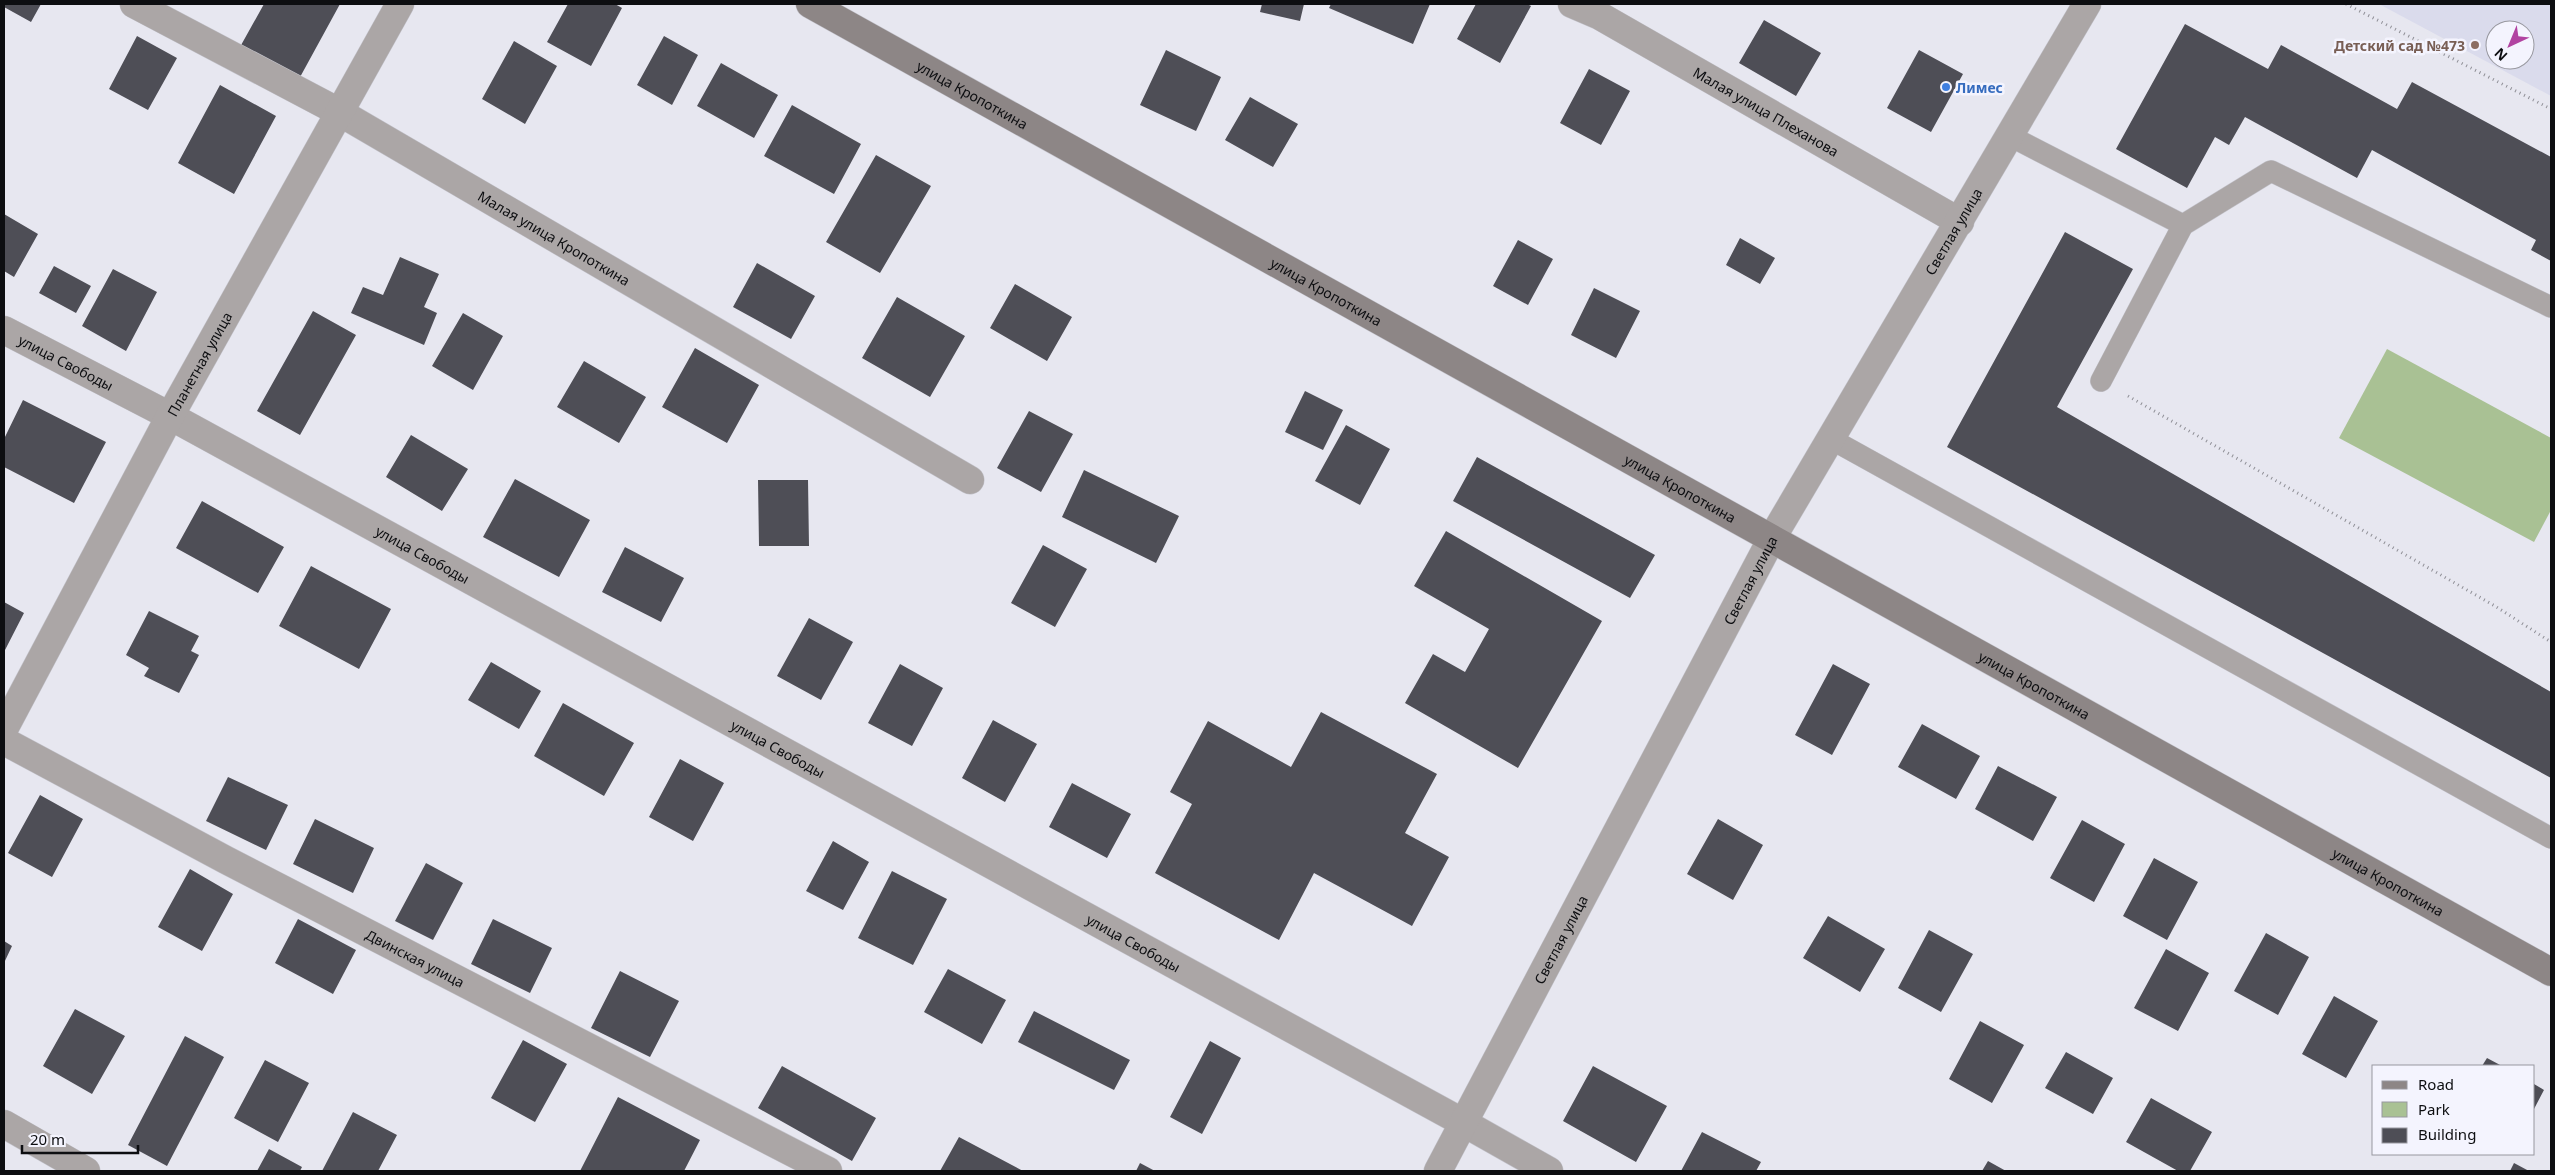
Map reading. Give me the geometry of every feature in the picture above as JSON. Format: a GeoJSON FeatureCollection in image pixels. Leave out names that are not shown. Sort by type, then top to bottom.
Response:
{"type":"FeatureCollection","features":[{"type":"Feature","properties":{"kind":"main road","name":"улица Кропоткина"},"geometry":{"type":"LineString","coordinates":[[810,4],[2551,972]]}},
{"type":"Feature","properties":{"kind":"street","name":"Малая улица Кропоткина"},"geometry":{"type":"LineString","coordinates":[[134,4],[339,112],[970,480]]}},
{"type":"Feature","properties":{"kind":"street","name":"Планетная улица"},"geometry":{"type":"LineString","coordinates":[[4,729],[170,416],[400,4]]}},
{"type":"Feature","properties":{"kind":"street","name":"Малая улица Плеханова"},"geometry":{"type":"LineString","coordinates":[[1572,4],[1600,16],[1960,222]]}},
{"type":"Feature","properties":{"kind":"street","name":"Светлая улица"},"geometry":{"type":"LineString","coordinates":[[1438,1171],[1772,538],[2087,4]]}},
{"type":"Feature","properties":{"kind":"street","name":"улица Свободы"},"geometry":{"type":"LineString","coordinates":[[4,330],[170,416],[1549,1171]]}},
{"type":"Feature","properties":{"kind":"street","name":"Двинская улица"},"geometry":{"type":"LineString","coordinates":[[4,742],[226,860],[828,1171]]}},
{"type":"Feature","properties":{"kind":"street"},"geometry":{"type":"LineString","coordinates":[[4,1124],[86,1171]]}},
{"type":"Feature","properties":{"kind":"lane"},"geometry":{"type":"LineString","coordinates":[[2010,136],[2183,225]]}},
{"type":"Feature","properties":{"kind":"lane"},"geometry":{"type":"LineString","coordinates":[[2101,381],[2183,225],[2271,171],[2551,307]]}},
{"type":"Feature","properties":{"kind":"lane"},"geometry":{"type":"LineString","coordinates":[[1831,439],[2551,838]]}},
{"type":"Feature","properties":{"kind":"path"},"geometry":{"type":"LineString","coordinates":[[2346,4],[2551,109]]}},
{"type":"Feature","properties":{"kind":"path"},"geometry":{"type":"LineString","coordinates":[[2101,381],[2486,601],[2551,642]]}},
{"type":"Feature","properties":{"kind":"shaded area","name":"Детский сад №473"},"geometry":{"type":"Polygon","coordinates":[[[2379,4],[2551,4],[2551,96],[2502,70],[2535,70],[2535,20],[2485,20],[2485,61],[2379,4]]]}},
{"type":"Feature","properties":{"kind":"green space"},"geometry":{"type":"Polygon","coordinates":[[[2387,349],[2551,438],[2551,510],[2534,542],[2339,438],[2387,349]]]}},
{"type":"Feature","properties":{"kind":"building"},"geometry":{"type":"Polygon","coordinates":[[[4,4],[41,4],[31,22],[4,7],[4,4]]]}},
{"type":"Feature","properties":{"kind":"building"},"geometry":{"type":"Polygon","coordinates":[[[264,4],[340,4],[299,79],[240,47],[264,4]]]}},
{"type":"Feature","properties":{"kind":"building"},"geometry":{"type":"Polygon","coordinates":[[[568,4],[615,4],[622,8],[591,66],[547,42],[568,4]]]}},
{"type":"Feature","properties":{"kind":"building"},"geometry":{"type":"Polygon","coordinates":[[[1262,4],[1304,4],[1300,21],[1260,12],[1262,4]]]}},
{"type":"Feature","properties":{"kind":"building"},"geometry":{"type":"Polygon","coordinates":[[[1331,4],[1430,4],[1413,44],[1329,8],[1331,4]]]}},
{"type":"Feature","properties":{"kind":"building"},"geometry":{"type":"Polygon","coordinates":[[[1476,4],[1527,4],[1531,6],[1500,63],[1457,39],[1476,4]]]}},
{"type":"Feature","properties":{"kind":"building"},"geometry":{"type":"Polygon","coordinates":[[[1764,20],[1821,53],[1796,96],[1739,63],[1764,20]]]}},
{"type":"Feature","properties":{"kind":"building"},"geometry":{"type":"Polygon","coordinates":[[[2185,24],[2268,69],[2281,45],[2397,109],[2412,82],[2551,157],[2551,261],[2531,250],[2536,240],[2372,150],[2357,178],[2245,117],[2229,145],[2215,137],[2187,188],[2116,149],[2185,24]]]}},
{"type":"Feature","properties":{"kind":"building"},"geometry":{"type":"Polygon","coordinates":[[[137,36],[177,58],[148,110],[109,89],[137,36]]]}},
{"type":"Feature","properties":{"kind":"building"},"geometry":{"type":"Polygon","coordinates":[[[664,36],[698,55],[672,105],[637,85],[664,36]]]}},
{"type":"Feature","properties":{"kind":"building"},"geometry":{"type":"Polygon","coordinates":[[[514,41],[557,66],[525,124],[482,99],[514,41]]]}},
{"type":"Feature","properties":{"kind":"building"},"geometry":{"type":"Polygon","coordinates":[[[1166,50],[1221,77],[1196,131],[1140,105],[1166,50]]]}},
{"type":"Feature","properties":{"kind":"building"},"geometry":{"type":"Polygon","coordinates":[[[1919,50],[1963,74],[1931,132],[1887,108],[1919,50]]]}},
{"type":"Feature","properties":{"kind":"building"},"geometry":{"type":"Polygon","coordinates":[[[721,63],[778,95],[754,138],[697,106],[721,63]]]}},
{"type":"Feature","properties":{"kind":"building"},"geometry":{"type":"Polygon","coordinates":[[[1589,69],[1630,91],[1601,145],[1560,123],[1589,69]]]}},
{"type":"Feature","properties":{"kind":"building"},"geometry":{"type":"Polygon","coordinates":[[[220,85],[276,116],[234,194],[178,163],[220,85]]]}},
{"type":"Feature","properties":{"kind":"building"},"geometry":{"type":"Polygon","coordinates":[[[1250,97],[1298,124],[1273,167],[1225,140],[1250,97]]]}},
{"type":"Feature","properties":{"kind":"building"},"geometry":{"type":"Polygon","coordinates":[[[792,105],[861,144],[834,194],[764,156],[792,105]]]}},
{"type":"Feature","properties":{"kind":"building"},"geometry":{"type":"Polygon","coordinates":[[[876,155],[931,186],[880,273],[826,242],[876,155]]]}},
{"type":"Feature","properties":{"kind":"building"},"geometry":{"type":"Polygon","coordinates":[[[4,214],[38,234],[14,277],[4,271],[4,214]]]}},
{"type":"Feature","properties":{"kind":"building"},"geometry":{"type":"Polygon","coordinates":[[[2065,232],[2133,269],[2057,407],[2551,692],[2551,778],[1947,447],[2065,232]]]}},
{"type":"Feature","properties":{"kind":"building"},"geometry":{"type":"Polygon","coordinates":[[[1740,238],[1775,258],[1760,284],[1726,265],[1740,238]]]}},
{"type":"Feature","properties":{"kind":"building"},"geometry":{"type":"Polygon","coordinates":[[[1518,240],[1553,259],[1528,305],[1493,286],[1518,240]]]}},
{"type":"Feature","properties":{"kind":"building"},"geometry":{"type":"Polygon","coordinates":[[[400,257],[439,274],[424,307],[437,313],[424,345],[351,313],[363,287],[383,295],[400,257]]]}},
{"type":"Feature","properties":{"kind":"building"},"geometry":{"type":"Polygon","coordinates":[[[757,263],[815,296],[791,339],[733,307],[757,263]]]}},
{"type":"Feature","properties":{"kind":"building"},"geometry":{"type":"Polygon","coordinates":[[[54,266],[91,286],[76,313],[39,293],[54,266]]]}},
{"type":"Feature","properties":{"kind":"building"},"geometry":{"type":"Polygon","coordinates":[[[113,269],[157,292],[126,351],[82,326],[113,269]]]}},
{"type":"Feature","properties":{"kind":"building"},"geometry":{"type":"Polygon","coordinates":[[[1015,284],[1072,317],[1047,361],[990,328],[1015,284]]]}},
{"type":"Feature","properties":{"kind":"building"},"geometry":{"type":"Polygon","coordinates":[[[1594,288],[1640,311],[1616,358],[1571,335],[1594,288]]]}},
{"type":"Feature","properties":{"kind":"building"},"geometry":{"type":"Polygon","coordinates":[[[897,297],[965,336],[930,397],[862,358],[897,297]]]}},
{"type":"Feature","properties":{"kind":"building"},"geometry":{"type":"Polygon","coordinates":[[[313,311],[356,335],[300,435],[257,411],[313,311]]]}},
{"type":"Feature","properties":{"kind":"building"},"geometry":{"type":"Polygon","coordinates":[[[463,313],[503,336],[473,390],[432,366],[463,313]]]}},
{"type":"Feature","properties":{"kind":"building"},"geometry":{"type":"Polygon","coordinates":[[[695,348],[759,385],[727,443],[662,407],[695,348]]]}},
{"type":"Feature","properties":{"kind":"building"},"geometry":{"type":"Polygon","coordinates":[[[584,361],[646,397],[619,443],[557,407],[584,361]]]}},
{"type":"Feature","properties":{"kind":"building"},"geometry":{"type":"Polygon","coordinates":[[[1305,391],[1343,410],[1323,450],[1285,432],[1305,391]]]}},
{"type":"Feature","properties":{"kind":"building"},"geometry":{"type":"Polygon","coordinates":[[[23,400],[106,442],[74,503],[4,467],[4,439],[23,400]]]}},
{"type":"Feature","properties":{"kind":"building"},"geometry":{"type":"Polygon","coordinates":[[[1029,411],[1073,434],[1041,492],[997,468],[1029,411]]]}},
{"type":"Feature","properties":{"kind":"building"},"geometry":{"type":"Polygon","coordinates":[[[1346,425],[1390,449],[1360,505],[1315,481],[1346,425]]]}},
{"type":"Feature","properties":{"kind":"building"},"geometry":{"type":"Polygon","coordinates":[[[411,435],[468,469],[442,511],[386,477],[411,435]]]}},
{"type":"Feature","properties":{"kind":"building"},"geometry":{"type":"Polygon","coordinates":[[[1477,457],[1655,555],[1630,598],[1453,501],[1477,457]]]}},
{"type":"Feature","properties":{"kind":"building"},"geometry":{"type":"Polygon","coordinates":[[[1084,470],[1179,516],[1156,563],[1062,517],[1084,470]]]}},
{"type":"Feature","properties":{"kind":"building"},"geometry":{"type":"Polygon","coordinates":[[[515,479],[590,520],[559,577],[483,537],[515,479]]]}},
{"type":"Feature","properties":{"kind":"building"},"geometry":{"type":"Polygon","coordinates":[[[758,480],[808,480],[809,546],[759,546],[758,480]]]}},
{"type":"Feature","properties":{"kind":"building"},"geometry":{"type":"Polygon","coordinates":[[[202,501],[284,547],[258,593],[176,548],[202,501]]]}},
{"type":"Feature","properties":{"kind":"building"},"geometry":{"type":"Polygon","coordinates":[[[1446,531],[1602,621],[1518,768],[1405,703],[1433,654],[1465,672],[1489,629],[1414,586],[1446,531]]]}},
{"type":"Feature","properties":{"kind":"building"},"geometry":{"type":"Polygon","coordinates":[[[1043,545],[1087,569],[1055,627],[1011,603],[1043,545]]]}},
{"type":"Feature","properties":{"kind":"building"},"geometry":{"type":"Polygon","coordinates":[[[625,547],[684,578],[661,622],[602,592],[625,547]]]}},
{"type":"Feature","properties":{"kind":"building"},"geometry":{"type":"Polygon","coordinates":[[[311,566],[391,609],[359,669],[279,626],[311,566]]]}},
{"type":"Feature","properties":{"kind":"building"},"geometry":{"type":"Polygon","coordinates":[[[4,602],[24,613],[4,652],[4,602]]]}},
{"type":"Feature","properties":{"kind":"building"},"geometry":{"type":"Polygon","coordinates":[[[149,611],[199,636],[191,651],[199,655],[179,693],[144,676],[149,668],[126,655],[149,611]]]}},
{"type":"Feature","properties":{"kind":"building"},"geometry":{"type":"Polygon","coordinates":[[[809,618],[853,642],[821,700],[777,676],[809,618]]]}},
{"type":"Feature","properties":{"kind":"building"},"geometry":{"type":"Polygon","coordinates":[[[491,662],[541,691],[519,729],[468,700],[491,662]]]}},
{"type":"Feature","properties":{"kind":"building"},"geometry":{"type":"Polygon","coordinates":[[[900,664],[943,688],[912,746],[868,723],[900,664]]]}},
{"type":"Feature","properties":{"kind":"building"},"geometry":{"type":"Polygon","coordinates":[[[1833,664],[1870,684],[1832,755],[1795,735],[1833,664]]]}},
{"type":"Feature","properties":{"kind":"building"},"geometry":{"type":"Polygon","coordinates":[[[563,703],[634,743],[604,796],[534,756],[563,703]]]}},
{"type":"Feature","properties":{"kind":"building"},"geometry":{"type":"Polygon","coordinates":[[[1321,712],[1437,774],[1405,833],[1449,857],[1412,926],[1314,873],[1279,940],[1155,873],[1192,804],[1170,792],[1208,721],[1291,767],[1321,712]]]}},
{"type":"Feature","properties":{"kind":"building"},"geometry":{"type":"Polygon","coordinates":[[[993,720],[1037,744],[1005,802],[962,778],[993,720]]]}},
{"type":"Feature","properties":{"kind":"building"},"geometry":{"type":"Polygon","coordinates":[[[1922,724],[1980,756],[1956,799],[1898,767],[1922,724]]]}},
{"type":"Feature","properties":{"kind":"building"},"geometry":{"type":"Polygon","coordinates":[[[680,759],[724,783],[693,841],[649,817],[680,759]]]}},
{"type":"Feature","properties":{"kind":"building"},"geometry":{"type":"Polygon","coordinates":[[[1998,766],[2057,797],[2033,841],[1975,809],[1998,766]]]}},
{"type":"Feature","properties":{"kind":"building"},"geometry":{"type":"Polygon","coordinates":[[[228,777],[288,805],[266,850],[206,821],[228,777]]]}},
{"type":"Feature","properties":{"kind":"building"},"geometry":{"type":"Polygon","coordinates":[[[1072,783],[1131,814],[1107,858],[1049,827],[1072,783]]]}},
{"type":"Feature","properties":{"kind":"building"},"geometry":{"type":"Polygon","coordinates":[[[40,795],[83,819],[52,877],[8,853],[40,795]]]}},
{"type":"Feature","properties":{"kind":"building"},"geometry":{"type":"Polygon","coordinates":[[[315,819],[374,848],[353,893],[293,864],[315,819]]]}},
{"type":"Feature","properties":{"kind":"building"},"geometry":{"type":"Polygon","coordinates":[[[1718,819],[1763,845],[1733,900],[1687,874],[1718,819]]]}},
{"type":"Feature","properties":{"kind":"building"},"geometry":{"type":"Polygon","coordinates":[[[2082,820],[2125,844],[2094,902],[2050,878],[2082,820]]]}},
{"type":"Feature","properties":{"kind":"building"},"geometry":{"type":"Polygon","coordinates":[[[833,841],[869,862],[843,910],[806,891],[833,841]]]}},
{"type":"Feature","properties":{"kind":"building"},"geometry":{"type":"Polygon","coordinates":[[[2154,858],[2198,882],[2167,940],[2123,916],[2154,858]]]}},
{"type":"Feature","properties":{"kind":"building"},"geometry":{"type":"Polygon","coordinates":[[[426,863],[463,883],[433,940],[395,921],[426,863]]]}},
{"type":"Feature","properties":{"kind":"building"},"geometry":{"type":"Polygon","coordinates":[[[190,869],[233,894],[202,951],[158,927],[190,869]]]}},
{"type":"Feature","properties":{"kind":"building"},"geometry":{"type":"Polygon","coordinates":[[[892,871],[947,899],[913,965],[858,938],[892,871]]]}},
{"type":"Feature","properties":{"kind":"building"},"geometry":{"type":"Polygon","coordinates":[[[1828,916],[1885,949],[1860,992],[1803,958],[1828,916]]]}},
{"type":"Feature","properties":{"kind":"building"},"geometry":{"type":"Polygon","coordinates":[[[298,919],[356,950],[333,994],[275,963],[298,919]]]}},
{"type":"Feature","properties":{"kind":"building"},"geometry":{"type":"Polygon","coordinates":[[[493,919],[552,948],[530,993],[471,964],[493,919]]]}},
{"type":"Feature","properties":{"kind":"building"},"geometry":{"type":"Polygon","coordinates":[[[1929,930],[1973,954],[1941,1012],[1898,988],[1929,930]]]}},
{"type":"Feature","properties":{"kind":"building"},"geometry":{"type":"Polygon","coordinates":[[[2266,933],[2309,957],[2278,1015],[2234,991],[2266,933]]]}},
{"type":"Feature","properties":{"kind":"building"},"geometry":{"type":"Polygon","coordinates":[[[4,941],[12,946],[4,963],[4,941]]]}},
{"type":"Feature","properties":{"kind":"building"},"geometry":{"type":"Polygon","coordinates":[[[2166,949],[2209,973],[2178,1031],[2134,1008],[2166,949]]]}},
{"type":"Feature","properties":{"kind":"building"},"geometry":{"type":"Polygon","coordinates":[[[948,969],[1006,1000],[982,1044],[924,1012],[948,969]]]}},
{"type":"Feature","properties":{"kind":"building"},"geometry":{"type":"Polygon","coordinates":[[[620,971],[679,1001],[650,1057],[591,1028],[620,971]]]}},
{"type":"Feature","properties":{"kind":"building"},"geometry":{"type":"Polygon","coordinates":[[[2334,996],[2378,1021],[2346,1078],[2302,1054],[2334,996]]]}},
{"type":"Feature","properties":{"kind":"building"},"geometry":{"type":"Polygon","coordinates":[[[75,1009],[125,1036],[92,1094],[43,1066],[75,1009]]]}},
{"type":"Feature","properties":{"kind":"building"},"geometry":{"type":"Polygon","coordinates":[[[1034,1011],[1130,1060],[1114,1090],[1018,1042],[1034,1011]]]}},
{"type":"Feature","properties":{"kind":"building"},"geometry":{"type":"Polygon","coordinates":[[[1980,1021],[2024,1045],[1992,1103],[1949,1079],[1980,1021]]]}},
{"type":"Feature","properties":{"kind":"building"},"geometry":{"type":"Polygon","coordinates":[[[185,1036],[224,1057],[167,1166],[128,1145],[185,1036]]]}},
{"type":"Feature","properties":{"kind":"building"},"geometry":{"type":"Polygon","coordinates":[[[523,1040],[567,1064],[535,1122],[491,1098],[523,1040]]]}},
{"type":"Feature","properties":{"kind":"building"},"geometry":{"type":"Polygon","coordinates":[[[1210,1041],[1241,1058],[1202,1134],[1170,1117],[1210,1041]]]}},
{"type":"Feature","properties":{"kind":"building"},"geometry":{"type":"Polygon","coordinates":[[[2066,1052],[2113,1078],[2093,1114],[2045,1088],[2066,1052]]]}},
{"type":"Feature","properties":{"kind":"building"},"geometry":{"type":"Polygon","coordinates":[[[2487,1058],[2500,1065],[2483,1065],[2487,1058]]]}},
{"type":"Feature","properties":{"kind":"building"},"geometry":{"type":"Polygon","coordinates":[[[265,1060],[309,1083],[278,1142],[234,1118],[265,1060]]]}},
{"type":"Feature","properties":{"kind":"building"},"geometry":{"type":"Polygon","coordinates":[[[782,1066],[876,1118],[852,1161],[758,1108],[782,1066]]]}},
{"type":"Feature","properties":{"kind":"building"},"geometry":{"type":"Polygon","coordinates":[[[1593,1066],[1667,1106],[1636,1162],[1563,1121],[1593,1066]]]}},
{"type":"Feature","properties":{"kind":"building"},"geometry":{"type":"Polygon","coordinates":[[[2535,1085],[2544,1090],[2535,1107],[2535,1085]]]}},
{"type":"Feature","properties":{"kind":"building"},"geometry":{"type":"Polygon","coordinates":[[[618,1097],[700,1140],[684,1171],[580,1171],[618,1097]]]}},
{"type":"Feature","properties":{"kind":"building"},"geometry":{"type":"Polygon","coordinates":[[[2151,1098],[2212,1132],[2190,1171],[2178,1171],[2126,1142],[2151,1098]]]}},
{"type":"Feature","properties":{"kind":"building"},"geometry":{"type":"Polygon","coordinates":[[[353,1112],[397,1135],[378,1171],[322,1171],[353,1112]]]}},
{"type":"Feature","properties":{"kind":"building"},"geometry":{"type":"Polygon","coordinates":[[[1702,1132],[1761,1162],[1756,1171],[1681,1171],[1702,1132]]]}},
{"type":"Feature","properties":{"kind":"building"},"geometry":{"type":"Polygon","coordinates":[[[959,1137],[1023,1171],[940,1171],[959,1137]]]}},
{"type":"Feature","properties":{"kind":"building"},"geometry":{"type":"Polygon","coordinates":[[[269,1149],[302,1167],[300,1171],[257,1171],[269,1149]]]}},
{"type":"Feature","properties":{"kind":"building"},"geometry":{"type":"Polygon","coordinates":[[[1988,1161],[2006,1171],[1982,1171],[1988,1161]]]}},
{"type":"Feature","properties":{"kind":"building"},"geometry":{"type":"Polygon","coordinates":[[[1140,1163],[1155,1171],[1136,1171],[1140,1163]]]}},
{"type":"Feature","properties":{"kind":"building"},"geometry":{"type":"Polygon","coordinates":[[[2514,1163],[2529,1171],[2510,1171],[2514,1163]]]}},
{"type":"Feature","properties":{"kind":"place","name":"Детский сад №473"},"geometry":{"type":"Point","coordinates":[2475,45]}},
{"type":"Feature","properties":{"kind":"place","name":"Лимес"},"geometry":{"type":"Point","coordinates":[1946,87]}}]}
